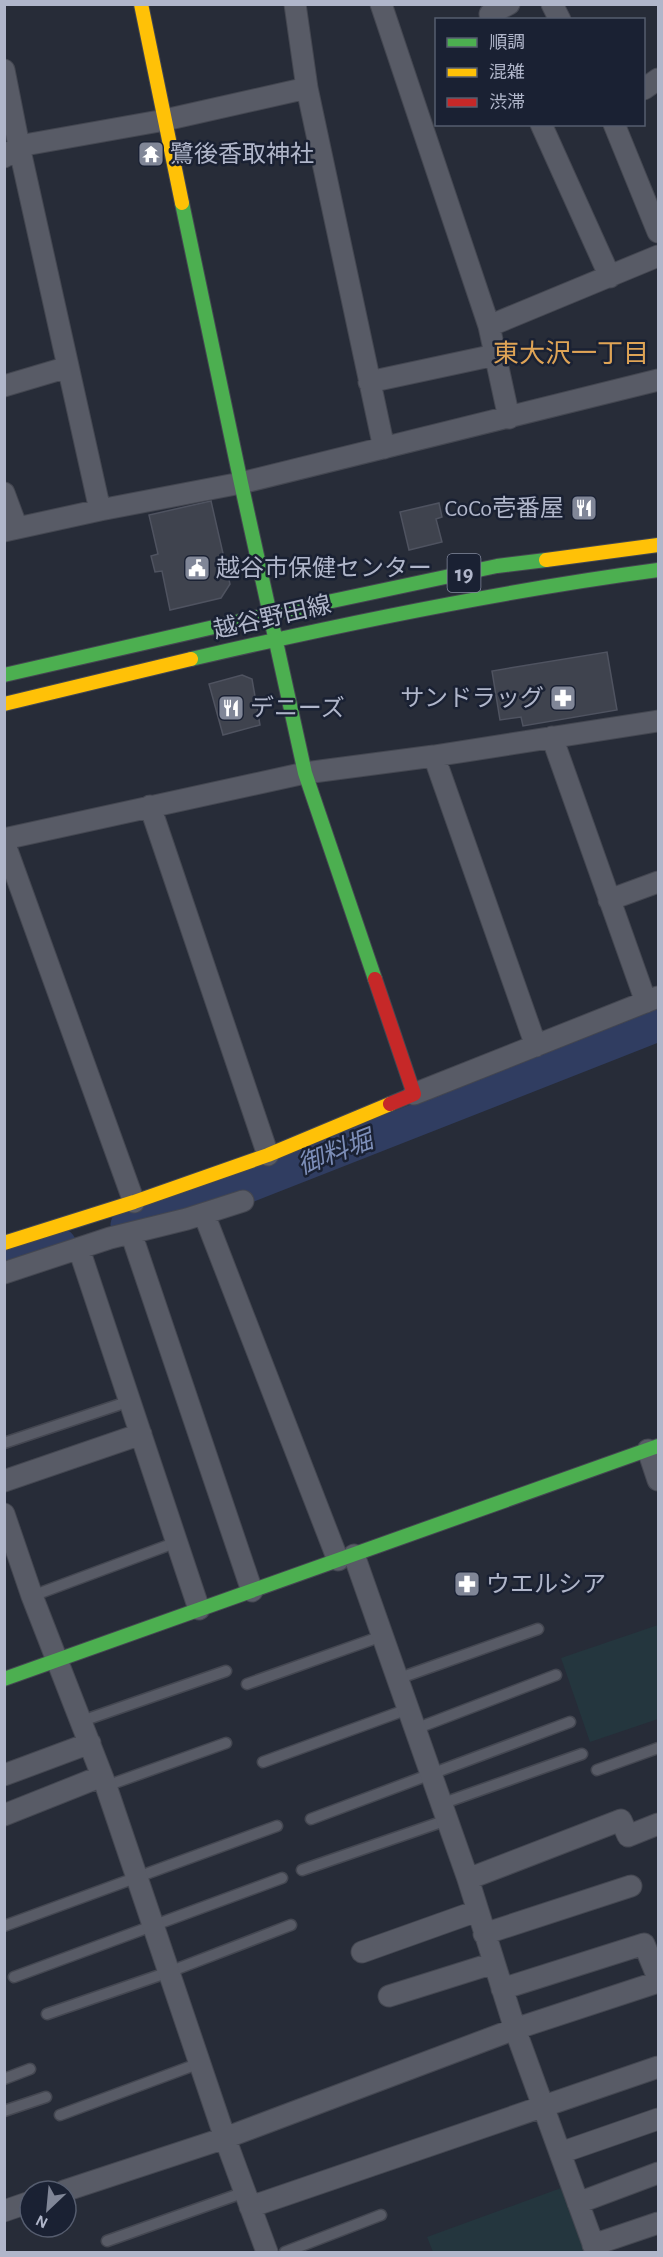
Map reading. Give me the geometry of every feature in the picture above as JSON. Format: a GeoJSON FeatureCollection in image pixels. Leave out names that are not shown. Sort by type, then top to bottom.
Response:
{"type":"FeatureCollection","features":[{"type":"Feature","properties":{"kind":"street"},"geometry":{"type":"LineString","coordinates":[[141,4],[241,483],[305,773],[414,1094]]}},
{"type":"Feature","properties":{"kind":"street"},"geometry":{"type":"LineString","coordinates":[[295,4],[307,88],[384,448]]}},
{"type":"Feature","properties":{"kind":"street"},"geometry":{"type":"LineString","coordinates":[[381,4],[489,326],[509,418]]}},
{"type":"Feature","properties":{"kind":"street"},"geometry":{"type":"LineString","coordinates":[[492,18],[490,14],[509,4]]}},
{"type":"Feature","properties":{"kind":"street"},"geometry":{"type":"LineString","coordinates":[[552,4],[559,18]]}},
{"type":"Feature","properties":{"kind":"street"},"geometry":{"type":"LineString","coordinates":[[4,70],[12,152],[68,367],[100,510]]}},
{"type":"Feature","properties":{"kind":"street"},"geometry":{"type":"LineString","coordinates":[[645,88],[658,79]]}},
{"type":"Feature","properties":{"kind":"street"},"geometry":{"type":"LineString","coordinates":[[12,152],[307,88]]}},
{"type":"Feature","properties":{"kind":"street"},"geometry":{"type":"LineString","coordinates":[[541,126],[610,277]]}},
{"type":"Feature","properties":{"kind":"street"},"geometry":{"type":"LineString","coordinates":[[615,126],[658,232]]}},
{"type":"Feature","properties":{"kind":"street"},"geometry":{"type":"LineString","coordinates":[[489,326],[658,256]]}},
{"type":"Feature","properties":{"kind":"street"},"geometry":{"type":"LineString","coordinates":[[369,382],[495,354]]}},
{"type":"Feature","properties":{"kind":"street"},"geometry":{"type":"LineString","coordinates":[[4,386],[68,367]]}},
{"type":"Feature","properties":{"kind":"street"},"geometry":{"type":"LineString","coordinates":[[4,493],[10,530],[241,483],[658,380]]}},
{"type":"Feature","properties":{"kind":"street","name":"越谷野田線"},"geometry":{"type":"LineString","coordinates":[[4,675],[271,614],[497,566],[658,544]]}},
{"type":"Feature","properties":{"kind":"street","name":"越谷野田線"},"geometry":{"type":"LineString","coordinates":[[4,704],[276,638],[485,595],[568,581],[658,570]]}},
{"type":"Feature","properties":{"kind":"street"},"geometry":{"type":"LineString","coordinates":[[134,1203],[4,840],[305,773],[434,756],[658,721]]}},
{"type":"Feature","properties":{"kind":"street"},"geometry":{"type":"LineString","coordinates":[[4,1243],[134,1203],[268,1155],[652,999],[609,900],[552,736]]}},
{"type":"Feature","properties":{"kind":"street"},"geometry":{"type":"LineString","coordinates":[[434,756],[536,1046]]}},
{"type":"Feature","properties":{"kind":"street"},"geometry":{"type":"LineString","coordinates":[[150,806],[268,1155]]}},
{"type":"Feature","properties":{"kind":"street"},"geometry":{"type":"LineString","coordinates":[[609,900],[658,882]]}},
{"type":"Feature","properties":{"kind":"street"},"geometry":{"type":"LineString","coordinates":[[4,1273],[243,1201]]}},
{"type":"Feature","properties":{"kind":"street"},"geometry":{"type":"LineString","coordinates":[[204,1214],[346,1558],[382,1636],[468,1880],[514,2029],[594,2249],[658,2223]]}},
{"type":"Feature","properties":{"kind":"street"},"geometry":{"type":"LineString","coordinates":[[131,1233],[252,1591]]}},
{"type":"Feature","properties":{"kind":"street"},"geometry":{"type":"LineString","coordinates":[[79,1249],[199,1609]]}},
{"type":"Feature","properties":{"kind":"street"},"geometry":{"type":"LineString","coordinates":[[4,1481],[141,1434]]}},
{"type":"Feature","properties":{"kind":"street"},"geometry":{"type":"LineString","coordinates":[[4,1679],[653,1448],[658,1480]]}},
{"type":"Feature","properties":{"kind":"street"},"geometry":{"type":"LineString","coordinates":[[4,1514],[14,1567],[32,1596],[82,1721],[225,2138],[267,2253]]}},
{"type":"Feature","properties":{"kind":"street"},"geometry":{"type":"LineString","coordinates":[[4,1775],[90,1743]]}},
{"type":"Feature","properties":{"kind":"street"},"geometry":{"type":"LineString","coordinates":[[4,1815],[104,1781]]}},
{"type":"Feature","properties":{"kind":"street"},"geometry":{"type":"LineString","coordinates":[[468,1880],[621,1820],[628,1836],[658,1824]]}},
{"type":"Feature","properties":{"kind":"street"},"geometry":{"type":"LineString","coordinates":[[484,1934],[631,1886]]}},
{"type":"Feature","properties":{"kind":"street"},"geometry":{"type":"LineString","coordinates":[[362,1952],[477,1911]]}},
{"type":"Feature","properties":{"kind":"street"},"geometry":{"type":"LineString","coordinates":[[78,2186],[225,2138],[514,2029],[658,1980],[644,1944],[502,1989]]}},
{"type":"Feature","properties":{"kind":"street"},"geometry":{"type":"LineString","coordinates":[[389,1996],[494,1963]]}},
{"type":"Feature","properties":{"kind":"street"},"geometry":{"type":"LineString","coordinates":[[248,2200],[543,2108],[658,2067]]}},
{"type":"Feature","properties":{"kind":"street"},"geometry":{"type":"LineString","coordinates":[[560,2153],[658,2119]]}},
{"type":"Feature","properties":{"kind":"street"},"geometry":{"type":"LineString","coordinates":[[578,2203],[658,2173]]}},
{"type":"Feature","properties":{"kind":"lane"},"geometry":{"type":"LineString","coordinates":[[4,1443],[130,1401]]}},
{"type":"Feature","properties":{"kind":"lane"},"geometry":{"type":"LineString","coordinates":[[32,1596],[177,1542]]}},
{"type":"Feature","properties":{"kind":"lane"},"geometry":{"type":"LineString","coordinates":[[397,1679],[538,1629]]}},
{"type":"Feature","properties":{"kind":"lane"},"geometry":{"type":"LineString","coordinates":[[247,1684],[382,1636]]}},
{"type":"Feature","properties":{"kind":"lane"},"geometry":{"type":"LineString","coordinates":[[82,1721],[226,1671]]}},
{"type":"Feature","properties":{"kind":"lane"},"geometry":{"type":"LineString","coordinates":[[415,1729],[556,1675]]}},
{"type":"Feature","properties":{"kind":"lane"},"geometry":{"type":"LineString","coordinates":[[263,1762],[408,1709]]}},
{"type":"Feature","properties":{"kind":"lane"},"geometry":{"type":"LineString","coordinates":[[311,1819],[570,1722]]}},
{"type":"Feature","properties":{"kind":"lane"},"geometry":{"type":"LineString","coordinates":[[104,1781],[226,1743]]}},
{"type":"Feature","properties":{"kind":"lane"},"geometry":{"type":"LineString","coordinates":[[597,1770],[658,1748]]}},
{"type":"Feature","properties":{"kind":"lane"},"geometry":{"type":"LineString","coordinates":[[302,1870],[582,1754]]}},
{"type":"Feature","properties":{"kind":"lane"},"geometry":{"type":"LineString","coordinates":[[4,1926],[277,1826]]}},
{"type":"Feature","properties":{"kind":"lane"},"geometry":{"type":"LineString","coordinates":[[14,1977],[282,1878]]}},
{"type":"Feature","properties":{"kind":"lane"},"geometry":{"type":"LineString","coordinates":[[47,2014],[169,1972],[291,1925]]}},
{"type":"Feature","properties":{"kind":"lane"},"geometry":{"type":"LineString","coordinates":[[60,2115],[200,2063]]}},
{"type":"Feature","properties":{"kind":"lane"},"geometry":{"type":"LineString","coordinates":[[4,2079],[30,2069]]}},
{"type":"Feature","properties":{"kind":"lane"},"geometry":{"type":"LineString","coordinates":[[4,2111],[46,2097]]}},
{"type":"Feature","properties":{"kind":"lane"},"geometry":{"type":"LineString","coordinates":[[107,2241],[248,2200]]}},
{"type":"Feature","properties":{"kind":"lane"},"geometry":{"type":"LineString","coordinates":[[285,2253],[381,2215]]}},
{"type":"Feature","properties":{"kind":"shaded area"},"geometry":{"type":"Polygon","coordinates":[[[658,1625],[658,1719],[590,1742],[561,1658],[658,1625]]]}},
{"type":"Feature","properties":{"kind":"shaded area"},"geometry":{"type":"Polygon","coordinates":[[[561,2188],[586,2252],[433,2252],[427,2237],[561,2188]]]}},
{"type":"Feature","properties":{"kind":"building"},"geometry":{"type":"Polygon","coordinates":[[[211,501],[230,584],[221,598],[170,610],[162,571],[155,572],[151,556],[158,554],[149,515],[211,501]]]}},
{"type":"Feature","properties":{"kind":"building"},"geometry":{"type":"Polygon","coordinates":[[[439,503],[442,517],[436,519],[442,542],[409,550],[400,512],[439,503]]]}},
{"type":"Feature","properties":{"kind":"building"},"geometry":{"type":"Polygon","coordinates":[[[607,652],[617,710],[523,726],[521,717],[500,720],[492,671],[607,652]]]}},
{"type":"Feature","properties":{"kind":"building"},"geometry":{"type":"Polygon","coordinates":[[[242,675],[252,679],[260,725],[223,735],[209,684],[242,675]]]}},
{"type":"Feature","properties":{"kind":"waterway","name":"御料堀"},"geometry":{"type":"LineString","coordinates":[[127,1225],[218,1198],[658,1025]]}},
{"type":"Feature","properties":{"kind":"waterway","name":"御料堀"},"geometry":{"type":"LineString","coordinates":[[4,1261],[60,1245]]}},
{"type":"Feature","properties":{"kind":"traffic: fast"},"geometry":{"type":"LineString","coordinates":[[182,203],[305,773],[375,979]]}},
{"type":"Feature","properties":{"kind":"traffic: fast"},"geometry":{"type":"LineString","coordinates":[[4,675],[271,614],[497,566],[546,560]]}},
{"type":"Feature","properties":{"kind":"traffic: fast"},"geometry":{"type":"LineString","coordinates":[[191,659],[423,609],[658,570]]}},
{"type":"Feature","properties":{"kind":"traffic: fast"},"geometry":{"type":"LineString","coordinates":[[4,1679],[658,1446]]}},
{"type":"Feature","properties":{"kind":"traffic: slow"},"geometry":{"type":"LineString","coordinates":[[141,4],[182,203]]}},
{"type":"Feature","properties":{"kind":"traffic: slow"},"geometry":{"type":"LineString","coordinates":[[546,560],[658,545]]}},
{"type":"Feature","properties":{"kind":"traffic: slow"},"geometry":{"type":"LineString","coordinates":[[4,704],[191,659]]}},
{"type":"Feature","properties":{"kind":"traffic: slow"},"geometry":{"type":"LineString","coordinates":[[4,1243],[134,1202],[268,1155],[390,1104]]}},
{"type":"Feature","properties":{"kind":"traffic: jam"},"geometry":{"type":"LineString","coordinates":[[375,979],[414,1094],[390,1104]]}},
{"type":"Feature","properties":{"kind":"place","name":"鷺後香取神社"},"geometry":{"type":"Point","coordinates":[151,154]}},
{"type":"Feature","properties":{"kind":"place","name":"CoCo壱番屋"},"geometry":{"type":"Point","coordinates":[584,508]}},
{"type":"Feature","properties":{"kind":"place","name":"越谷市保健センター"},"geometry":{"type":"Point","coordinates":[197,568]}},
{"type":"Feature","properties":{"kind":"place","name":"サンドラッグ"},"geometry":{"type":"Point","coordinates":[563,698]}},
{"type":"Feature","properties":{"kind":"place","name":"デニーズ"},"geometry":{"type":"Point","coordinates":[231,708]}},
{"type":"Feature","properties":{"kind":"place","name":"ウエルシア"},"geometry":{"type":"Point","coordinates":[467,1584]}},
{"type":"Feature","properties":{"kind":"district","name":"東大沢一丁目"},"geometry":{"type":"Point","coordinates":[571,353]}}]}
